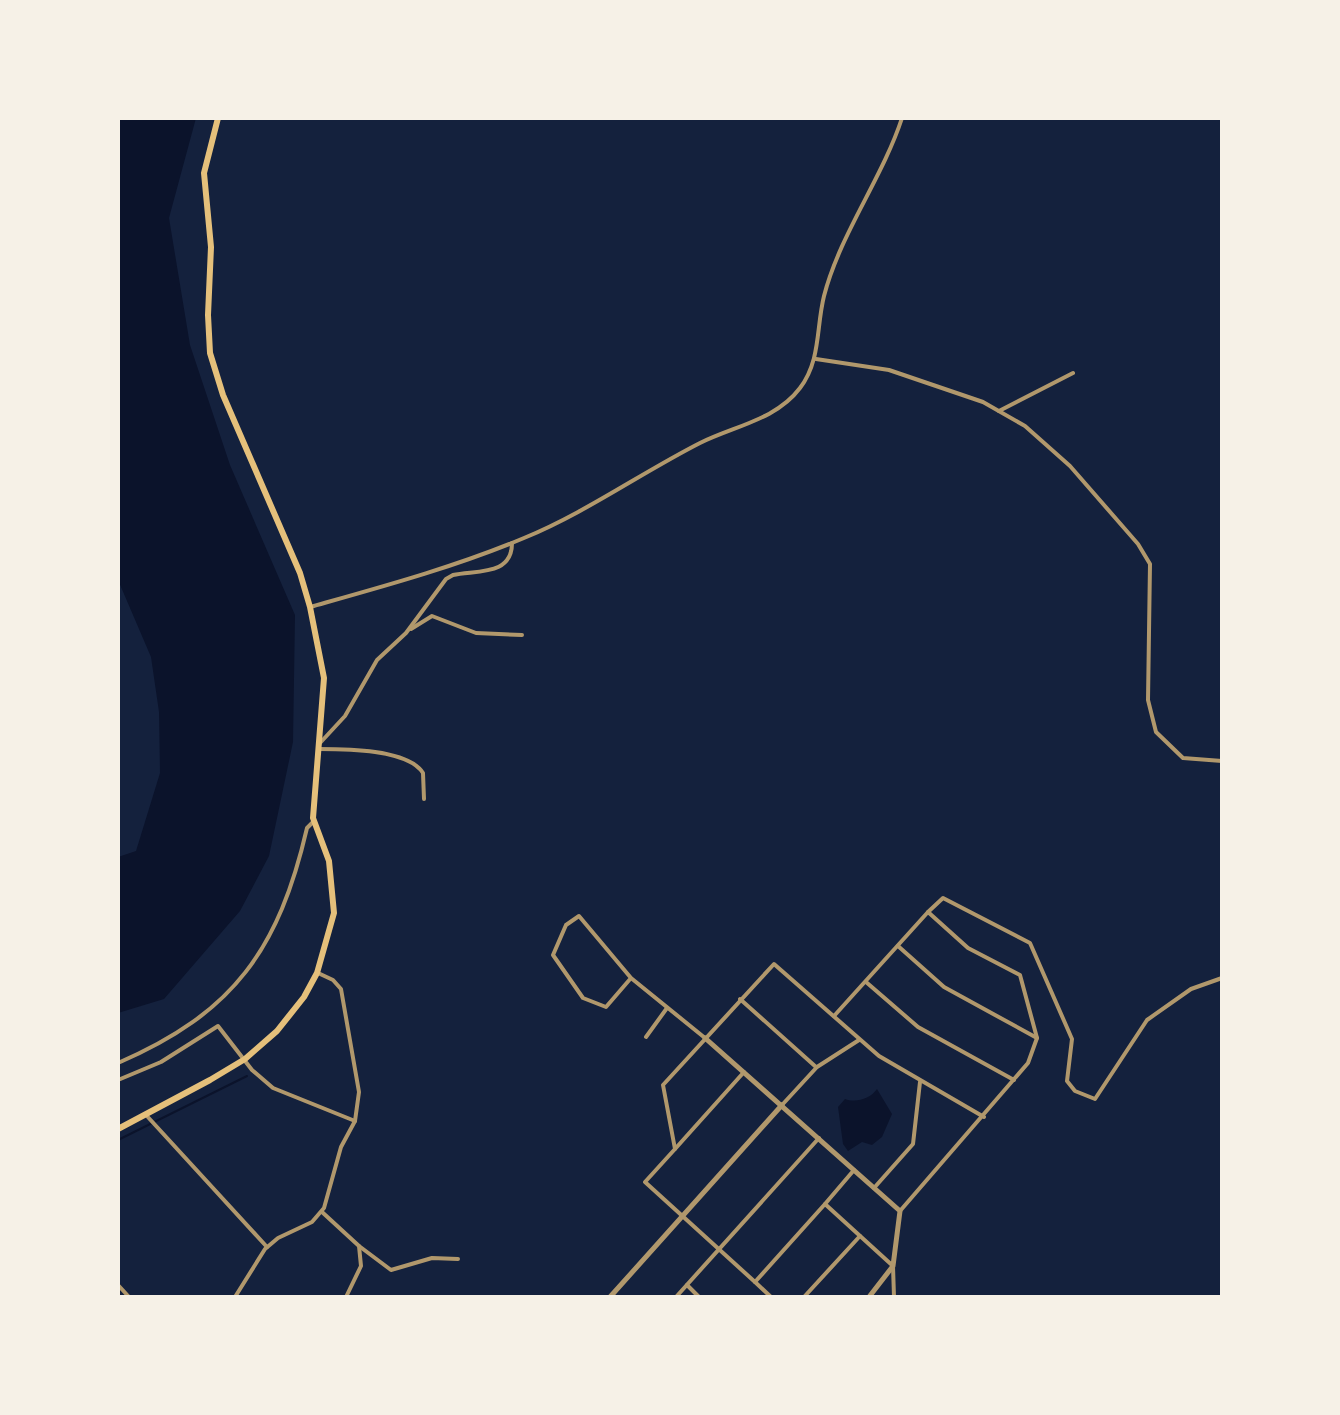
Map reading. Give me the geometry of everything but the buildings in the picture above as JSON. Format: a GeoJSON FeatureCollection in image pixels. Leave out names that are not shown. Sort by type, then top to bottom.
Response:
{"type":"FeatureCollection","features":[{"type":"Feature","properties":{"kind":"main road"},"geometry":{"type":"LineString","coordinates":[[118,1129],[150,1119],[245,1059],[277,1031],[304,997],[317,973],[334,913],[329,861],[314,821],[324,678],[310,607],[300,573],[223,395],[210,353],[211,247],[204,173],[218,118]]}},
{"type":"Feature","properties":{"kind":"street"},"geometry":{"type":"LineString","coordinates":[[310,607],[512,543],[704,441],[782,407],[804,382],[816,359],[822,306],[830,274],[874,188],[902,118]]}},
{"type":"Feature","properties":{"kind":"street"},"geometry":{"type":"LineString","coordinates":[[816,359],[914,377],[999,411],[1031,431],[1070,466],[1145,554],[1152,575],[1148,700],[1151,722],[1163,741],[1183,758],[1222,761]]}},
{"type":"Feature","properties":{"kind":"street"},"geometry":{"type":"LineString","coordinates":[[999,411],[1073,373]]}},
{"type":"Feature","properties":{"kind":"street"},"geometry":{"type":"LineString","coordinates":[[320,746],[345,716],[377,660],[409,629],[446,579],[503,566],[510,557],[512,543]]}},
{"type":"Feature","properties":{"kind":"street"},"geometry":{"type":"LineString","coordinates":[[409,629],[432,616],[476,633],[522,635]]}},
{"type":"Feature","properties":{"kind":"street"},"geometry":{"type":"LineString","coordinates":[[320,746],[364,749],[412,763],[423,773],[424,799]]}},
{"type":"Feature","properties":{"kind":"street"},"geometry":{"type":"LineString","coordinates":[[118,1063],[194,1022],[229,992],[253,963],[287,902],[307,828],[314,821]]}},
{"type":"Feature","properties":{"kind":"street"},"geometry":{"type":"LineString","coordinates":[[834,1016],[943,898],[1030,943],[1072,1039],[1067,1081],[1075,1091],[1095,1099],[1147,1020],[1191,989],[1222,978]]}},
{"type":"Feature","properties":{"kind":"street"},"geometry":{"type":"LineString","coordinates":[[894,1297],[893,1266],[900,1211],[1028,1063],[1037,1038],[1020,975],[968,948],[928,912]]}},
{"type":"Feature","properties":{"kind":"street"},"geometry":{"type":"LineString","coordinates":[[631,978],[606,1007],[583,998],[553,955],[566,925],[579,916],[631,978],[705,1038],[900,1211]]}},
{"type":"Feature","properties":{"kind":"street"},"geometry":{"type":"LineString","coordinates":[[898,946],[944,987],[1037,1038]]}},
{"type":"Feature","properties":{"kind":"street"},"geometry":{"type":"LineString","coordinates":[[675,1149],[663,1085],[774,964],[859,1040],[920,1081],[984,1117]]}},
{"type":"Feature","properties":{"kind":"street"},"geometry":{"type":"LineString","coordinates":[[235,1297],[267,1247],[312,1222],[322,1212],[341,1147],[360,1108],[341,989],[333,980],[317,973]]}},
{"type":"Feature","properties":{"kind":"street"},"geometry":{"type":"LineString","coordinates":[[866,982],[918,1027],[1014,1080]]}},
{"type":"Feature","properties":{"kind":"street"},"geometry":{"type":"LineString","coordinates":[[740,999],[817,1067]]}},
{"type":"Feature","properties":{"kind":"street"},"geometry":{"type":"LineString","coordinates":[[646,1037],[667,1008]]}},
{"type":"Feature","properties":{"kind":"street"},"geometry":{"type":"LineString","coordinates":[[118,1080],[161,1062],[218,1026],[259,1078],[282,1094],[355,1121]]}},
{"type":"Feature","properties":{"kind":"street"},"geometry":{"type":"LineString","coordinates":[[610,1297],[817,1067],[859,1040]]}},
{"type":"Feature","properties":{"kind":"street"},"geometry":{"type":"LineString","coordinates":[[744,1072],[645,1182],[771,1297]]}},
{"type":"Feature","properties":{"kind":"street"},"geometry":{"type":"LineString","coordinates":[[874,1188],[913,1144],[920,1081]]}},
{"type":"Feature","properties":{"kind":"street"},"geometry":{"type":"LineString","coordinates":[[150,1119],[267,1247]]}},
{"type":"Feature","properties":{"kind":"street"},"geometry":{"type":"LineString","coordinates":[[676,1297],[819,1138]]}},
{"type":"Feature","properties":{"kind":"street"},"geometry":{"type":"LineString","coordinates":[[755,1282],[854,1170]]}},
{"type":"Feature","properties":{"kind":"street"},"geometry":{"type":"LineString","coordinates":[[825,1204],[893,1266]]}},
{"type":"Feature","properties":{"kind":"street"},"geometry":{"type":"LineString","coordinates":[[322,1212],[391,1270],[432,1258],[458,1259]]}},
{"type":"Feature","properties":{"kind":"street"},"geometry":{"type":"LineString","coordinates":[[804,1297],[860,1236]]}},
{"type":"Feature","properties":{"kind":"street"},"geometry":{"type":"LineString","coordinates":[[346,1297],[361,1266],[359,1246]]}},
{"type":"Feature","properties":{"kind":"street"},"geometry":{"type":"LineString","coordinates":[[869,1297],[893,1266]]}},
{"type":"Feature","properties":{"kind":"street"},"geometry":{"type":"LineString","coordinates":[[118,1285],[129,1297]]}},
{"type":"Feature","properties":{"kind":"street"},"geometry":{"type":"LineString","coordinates":[[687,1285],[699,1297]]}},
{"type":"Feature","properties":{"kind":"water"},"geometry":{"type":"Polygon","coordinates":[[[118,118],[196,118],[169,218],[190,345],[230,465],[295,615],[293,742],[269,856],[240,911],[164,999],[118,1013],[118,857],[136,851],[160,773],[159,712],[151,657],[118,580],[118,118]]]}},
{"type":"Feature","properties":{"kind":"water"},"geometry":{"type":"Polygon","coordinates":[[[877,1089],[892,1114],[882,1137],[872,1145],[862,1142],[848,1151],[843,1144],[838,1107],[845,1099],[862,1099],[877,1089]]]}},
{"type":"Feature","properties":{"kind":"waterway"},"geometry":{"type":"LineString","coordinates":[[118,1140],[247,1076]]}}]}
